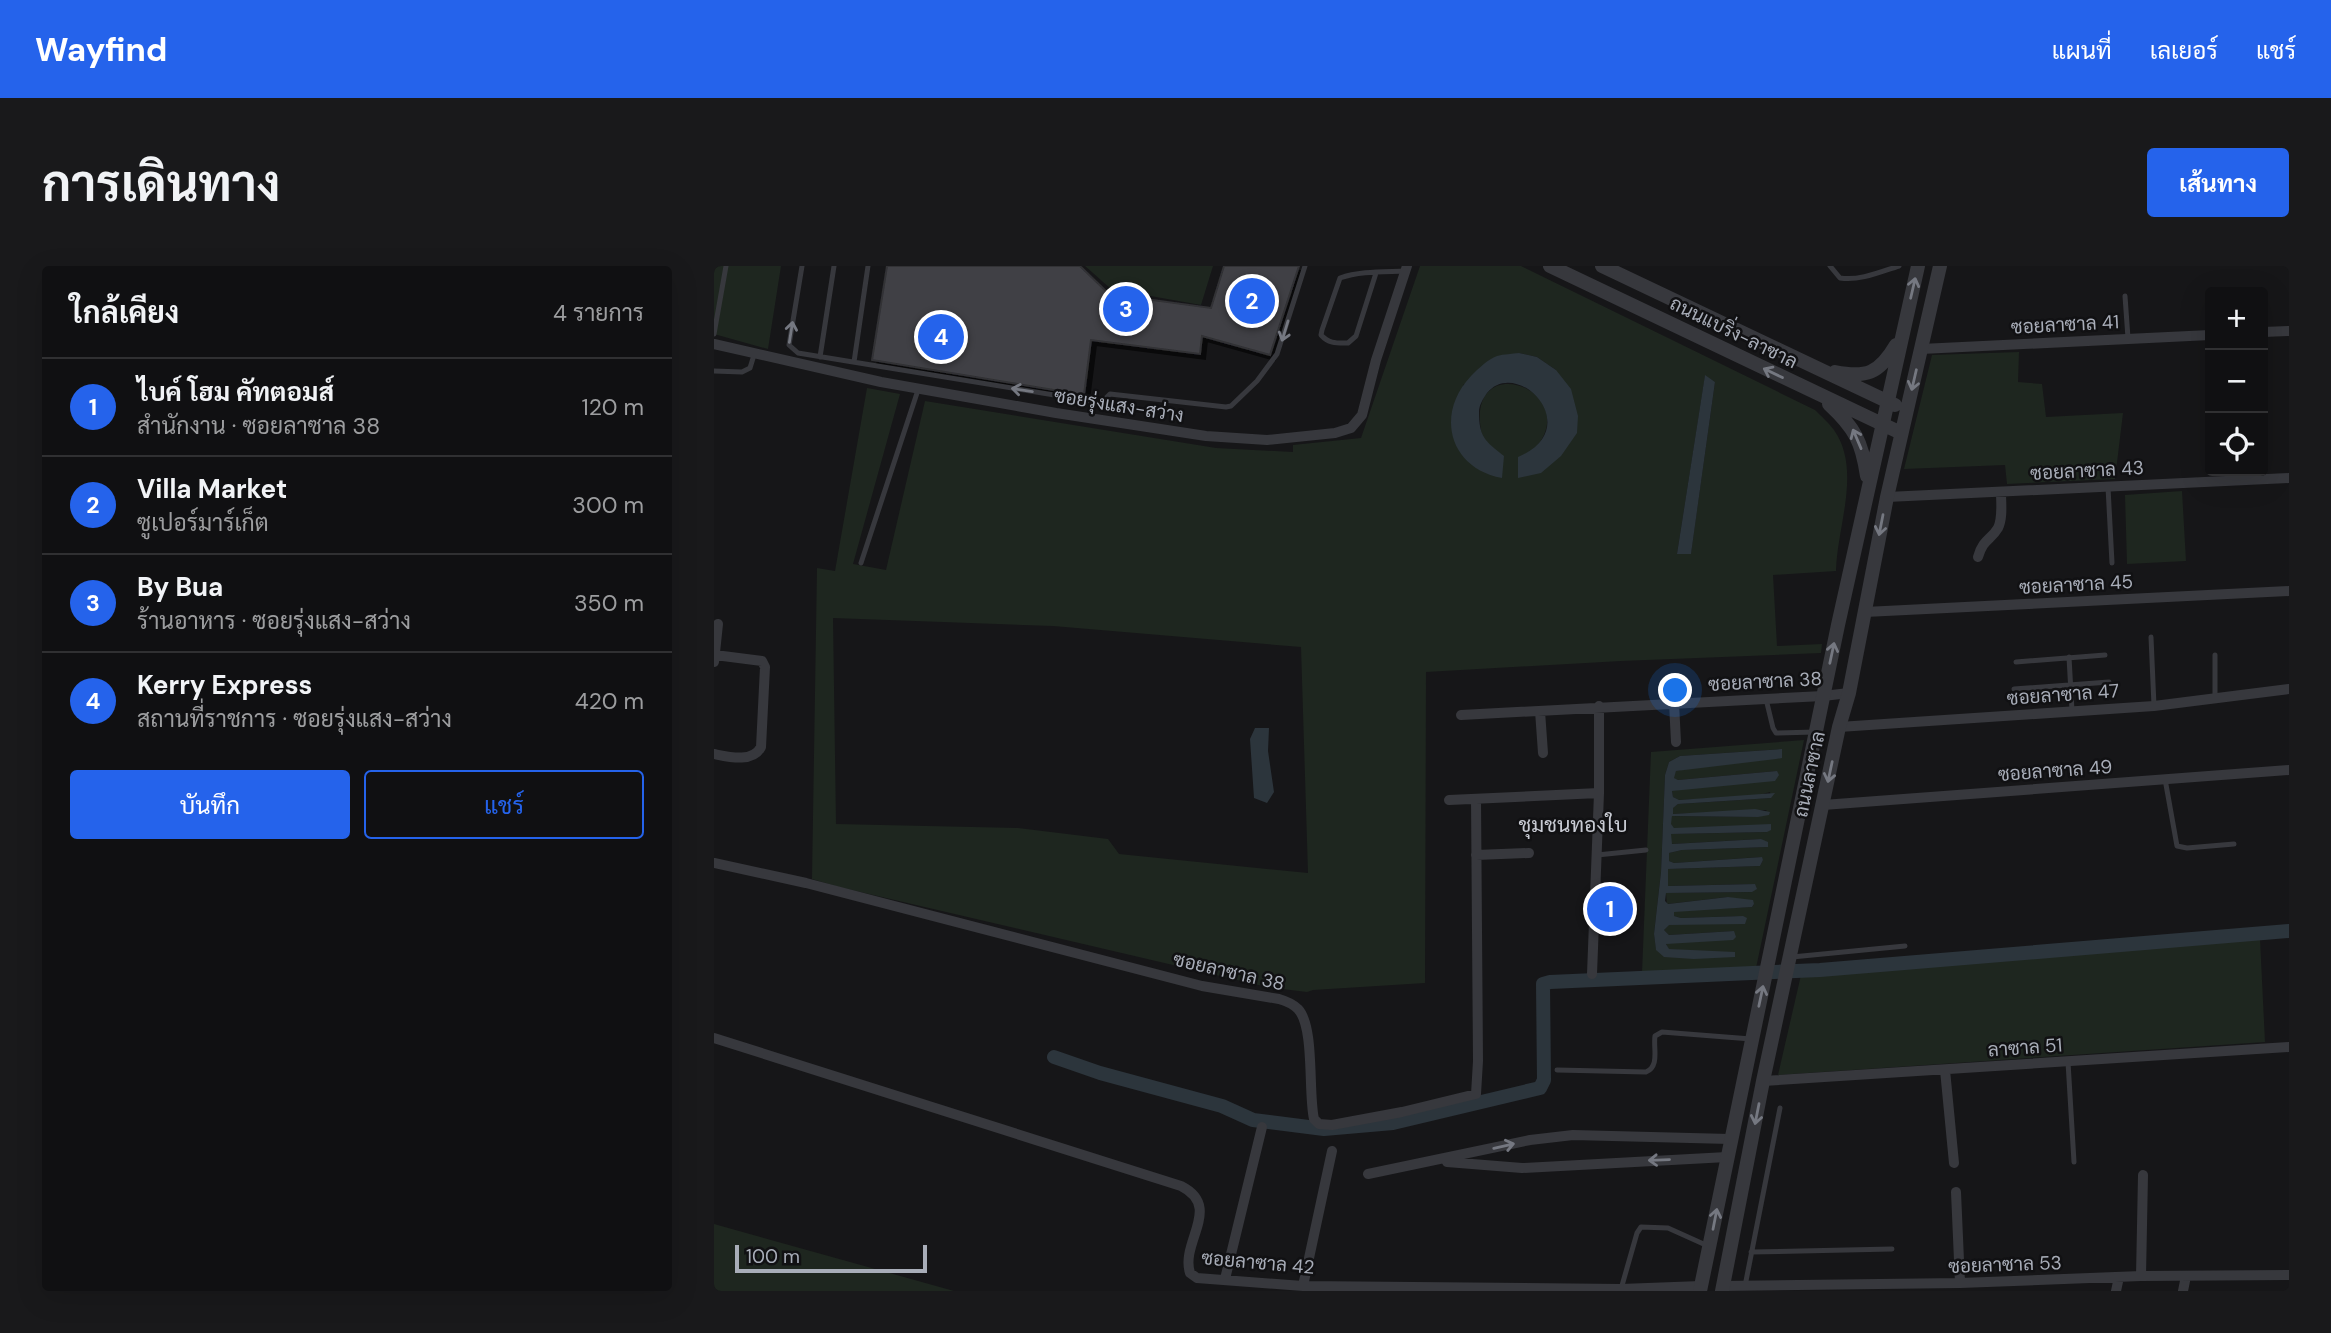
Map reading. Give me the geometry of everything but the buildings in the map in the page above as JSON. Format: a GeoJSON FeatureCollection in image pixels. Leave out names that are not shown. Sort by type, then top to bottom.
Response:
{"type":"FeatureCollection","features":[{"type":"Feature","properties":{"kind":"street","name":"ถนนแบริ่ง-ลาซาล"},"geometry":{"type":"LineString","coordinates":[[1550,266],[1901,433]]}},
{"type":"Feature","properties":{"kind":"street","name":"ถนนแบริ่ง-ลาซาล"},"geometry":{"type":"LineString","coordinates":[[1602,266],[1907,411]]}},
{"type":"Feature","properties":{"kind":"street","name":"ถนนลาซาล"},"geometry":{"type":"LineString","coordinates":[[1701,1288],[1815,732],[1918,266]]}},
{"type":"Feature","properties":{"kind":"street","name":"ถนนลาซาล"},"geometry":{"type":"LineString","coordinates":[[1723,1288],[1789,957],[1839,727],[1849,693],[1887,497],[1940,266]]}},
{"type":"Feature","properties":{"kind":"street","name":"ซอยรุ่งแสง-สว่าง"},"geometry":{"type":"LineString","coordinates":[[714,344],[754,355],[918,389],[1206,436],[1267,440],[1335,433],[1351,428],[1362,415],[1376,360],[1406,268]]}},
{"type":"Feature","properties":{"kind":"street"},"geometry":{"type":"LineString","coordinates":[[1803,363],[1840,373],[1867,374],[1877,369],[1889,356],[1899,339],[1906,318]]}},
{"type":"Feature","properties":{"kind":"street"},"geometry":{"type":"LineString","coordinates":[[2268,332],[2289,331]]}},
{"type":"Feature","properties":{"kind":"street","name":"ซอยลาซาล 41"},"geometry":{"type":"LineString","coordinates":[[1921,349],[2205,335]]}},
{"type":"Feature","properties":{"kind":"street"},"geometry":{"type":"LineString","coordinates":[[1803,387],[1825,401],[1852,426],[1860,442],[1867,478],[1864,506]]}},
{"type":"Feature","properties":{"kind":"street","name":"ซอยลาซาล 43"},"geometry":{"type":"LineString","coordinates":[[1887,497],[2289,478]]}},
{"type":"Feature","properties":{"kind":"street"},"geometry":{"type":"LineString","coordinates":[[1978,557],[1983,542],[1996,531],[2000,521],[2001,492]]}},
{"type":"Feature","properties":{"kind":"street","name":"ซอยลาซาล 45"},"geometry":{"type":"LineString","coordinates":[[1865,612],[2289,591]]}},
{"type":"Feature","properties":{"kind":"street"},"geometry":{"type":"LineString","coordinates":[[714,662],[718,624]]}},
{"type":"Feature","properties":{"kind":"street"},"geometry":{"type":"LineString","coordinates":[[1838,625],[1861,628]]}},
{"type":"Feature","properties":{"kind":"street"},"geometry":{"type":"LineString","coordinates":[[714,754],[750,758],[758,754],[761,747],[765,667],[762,661],[715,655]]}},
{"type":"Feature","properties":{"kind":"street","name":"ซอยลาซาล 47"},"geometry":{"type":"LineString","coordinates":[[1839,727],[2154,706],[2289,689]]}},
{"type":"Feature","properties":{"kind":"street","name":"ซอยลาซาล 38"},"geometry":{"type":"LineString","coordinates":[[1461,715],[1849,693]]}},
{"type":"Feature","properties":{"kind":"street"},"geometry":{"type":"LineString","coordinates":[[1674,703],[1676,743]]}},
{"type":"Feature","properties":{"kind":"street"},"geometry":{"type":"LineString","coordinates":[[1592,974],[1599,793],[1599,706]]}},
{"type":"Feature","properties":{"kind":"street"},"geometry":{"type":"LineString","coordinates":[[1540,711],[1543,753]]}},
{"type":"Feature","properties":{"kind":"street","name":"ซอยลาซาล 49"},"geometry":{"type":"LineString","coordinates":[[1823,805],[2289,770]]}},
{"type":"Feature","properties":{"kind":"street"},"geometry":{"type":"LineString","coordinates":[[1448,800],[1599,793]]}},
{"type":"Feature","properties":{"kind":"street","name":"ซอยลาซาล 38"},"geometry":{"type":"LineString","coordinates":[[714,863],[806,883],[1202,986],[1291,1003],[1300,1011],[1307,1028],[1314,1119],[1319,1124],[1332,1125],[1476,1094],[1476,799]]}},
{"type":"Feature","properties":{"kind":"street"},"geometry":{"type":"LineString","coordinates":[[1476,855],[1529,853]]}},
{"type":"Feature","properties":{"kind":"street","name":"ซอยลาซาล 42"},"geometry":{"type":"LineString","coordinates":[[714,1038],[1181,1186],[1191,1191],[1199,1201],[1200,1216],[1188,1270],[1197,1278],[1303,1286],[1701,1288]]}},
{"type":"Feature","properties":{"kind":"street","name":"ลาซาล 51"},"geometry":{"type":"LineString","coordinates":[[1763,1081],[2289,1047]]}},
{"type":"Feature","properties":{"kind":"street"},"geometry":{"type":"LineString","coordinates":[[1945,1070],[1954,1163]]}},
{"type":"Feature","properties":{"kind":"street"},"geometry":{"type":"LineString","coordinates":[[1226,1279],[1262,1127]]}},
{"type":"Feature","properties":{"kind":"street"},"geometry":{"type":"LineString","coordinates":[[1368,1174],[1531,1140],[1573,1135],[1730,1139]]}},
{"type":"Feature","properties":{"kind":"street"},"geometry":{"type":"LineString","coordinates":[[1620,1137],[1622,1161]]}},
{"type":"Feature","properties":{"kind":"street"},"geometry":{"type":"LineString","coordinates":[[1303,1286],[1332,1151]]}},
{"type":"Feature","properties":{"kind":"street"},"geometry":{"type":"LineString","coordinates":[[1437,1161],[1522,1168],[1727,1157]]}},
{"type":"Feature","properties":{"kind":"street"},"geometry":{"type":"LineString","coordinates":[[2141,1276],[2143,1175]]}},
{"type":"Feature","properties":{"kind":"street"},"geometry":{"type":"LineString","coordinates":[[1956,1192],[1960,1283]]}},
{"type":"Feature","properties":{"kind":"street","name":"ซอยลาซาล 53"},"geometry":{"type":"LineString","coordinates":[[1723,1288],[1938,1287],[1960,1283],[2057,1285],[2141,1276],[2289,1275]]}},
{"type":"Feature","properties":{"kind":"street"},"geometry":{"type":"LineString","coordinates":[[2183,1291],[2186,1276]]}},
{"type":"Feature","properties":{"kind":"street"},"geometry":{"type":"LineString","coordinates":[[2116,1291],[2119,1277]]}},
{"type":"Feature","properties":{"kind":"lane"},"geometry":{"type":"LineString","coordinates":[[714,334],[726,266]]}},
{"type":"Feature","properties":{"kind":"lane"},"geometry":{"type":"LineString","coordinates":[[802,266],[789,345],[796,352],[1097,402],[1103,401],[1110,394],[1226,407],[1231,406],[1257,382],[1277,354],[1305,266]]}},
{"type":"Feature","properties":{"kind":"lane"},"geometry":{"type":"LineString","coordinates":[[820,357],[834,266]]}},
{"type":"Feature","properties":{"kind":"lane"},"geometry":{"type":"LineString","coordinates":[[854,362],[868,266]]}},
{"type":"Feature","properties":{"kind":"lane"},"geometry":{"type":"LineString","coordinates":[[1830,266],[1840,278],[1847,279],[1899,266]]}},
{"type":"Feature","properties":{"kind":"lane"},"geometry":{"type":"LineString","coordinates":[[1376,273],[1356,336],[1348,343],[1331,343],[1325,340],[1321,335],[1322,330],[1338,281],[1348,275],[1406,268]]}},
{"type":"Feature","properties":{"kind":"lane"},"geometry":{"type":"LineString","coordinates":[[2125,296],[2129,338]]}},
{"type":"Feature","properties":{"kind":"lane"},"geometry":{"type":"LineString","coordinates":[[714,372],[743,372],[750,368],[754,355]]}},
{"type":"Feature","properties":{"kind":"lane"},"geometry":{"type":"LineString","coordinates":[[861,563],[918,389]]}},
{"type":"Feature","properties":{"kind":"lane"},"geometry":{"type":"LineString","coordinates":[[2108,487],[2112,562]]}},
{"type":"Feature","properties":{"kind":"lane"},"geometry":{"type":"LineString","coordinates":[[2151,637],[2154,706]]}},
{"type":"Feature","properties":{"kind":"lane"},"geometry":{"type":"LineString","coordinates":[[2016,662],[2105,654]]}},
{"type":"Feature","properties":{"kind":"lane"},"geometry":{"type":"LineString","coordinates":[[2215,655],[2215,698]]}},
{"type":"Feature","properties":{"kind":"lane"},"geometry":{"type":"LineString","coordinates":[[2069,657],[2072,711]]}},
{"type":"Feature","properties":{"kind":"lane"},"geometry":{"type":"LineString","coordinates":[[2014,689],[2109,682]]}},
{"type":"Feature","properties":{"kind":"lane"},"geometry":{"type":"LineString","coordinates":[[1766,699],[1776,733],[1815,732]]}},
{"type":"Feature","properties":{"kind":"lane"},"geometry":{"type":"LineString","coordinates":[[2165,779],[2177,846],[2234,844]]}},
{"type":"Feature","properties":{"kind":"lane"},"geometry":{"type":"LineString","coordinates":[[1596,855],[1646,850]]}},
{"type":"Feature","properties":{"kind":"lane"},"geometry":{"type":"LineString","coordinates":[[1789,957],[1905,946]]}},
{"type":"Feature","properties":{"kind":"lane"},"geometry":{"type":"LineString","coordinates":[[1558,1069],[1646,1072],[1654,1064],[1655,1036],[1662,1032],[1751,1039]]}},
{"type":"Feature","properties":{"kind":"lane"},"geometry":{"type":"LineString","coordinates":[[2068,1062],[2074,1162]]}},
{"type":"Feature","properties":{"kind":"lane"},"geometry":{"type":"LineString","coordinates":[[1745,1286],[1780,1108]]}},
{"type":"Feature","properties":{"kind":"lane"},"geometry":{"type":"LineString","coordinates":[[1621,1289],[1641,1227],[1668,1228],[1710,1247]]}},
{"type":"Feature","properties":{"kind":"lane"},"geometry":{"type":"LineString","coordinates":[[1751,1252],[1892,1249]]}},
{"type":"Feature","properties":{"kind":"shaded area"},"geometry":{"type":"Polygon","coordinates":[[[714,266],[781,266],[768,349],[714,334],[714,266]]]}},
{"type":"Feature","properties":{"kind":"shaded area"},"geometry":{"type":"Polygon","coordinates":[[[1085,266],[1213,266],[1201,305],[1111,289],[1085,266]]]}},
{"type":"Feature","properties":{"kind":"shaded area"},"geometry":{"type":"Polygon","coordinates":[[[1420,266],[1521,266],[1815,410],[1832,427],[1842,446],[1847,480],[1836,571],[1773,575],[1777,646],[1822,644],[1821,653],[1426,672],[1425,983],[1307,992],[1267,987],[812,879],[817,568],[835,571],[867,388],[900,394],[853,564],[886,570],[925,401],[1216,448],[1293,452],[1293,445],[1361,438],[1420,266]],[[1519,353],[1463,385],[1483,440],[1480,410],[1488,392],[1502,384],[1519,386],[1535,394],[1545,409],[1546,428],[1534,450],[1541,473],[1556,370],[1537,357],[1519,353]],[[1705,376],[1677,554],[1691,553],[1715,382],[1705,376]],[[833,618],[836,824],[1018,828],[1108,839],[1119,854],[1308,873],[1301,647],[1053,626],[833,618]]]}},
{"type":"Feature","properties":{"kind":"shaded area"},"geometry":{"type":"Polygon","coordinates":[[[2019,352],[2018,382],[2042,384],[2046,417],[2123,413],[2115,479],[2007,484],[2005,465],[1904,469],[1932,355],[2019,352]]]}},
{"type":"Feature","properties":{"kind":"shaded area"},"geometry":{"type":"Polygon","coordinates":[[[1519,353],[1537,357],[1556,370],[1571,389],[1578,416],[1577,433],[1561,456],[1541,473],[1518,478],[1518,457],[1538,444],[1546,430],[1546,414],[1540,400],[1528,389],[1514,383],[1500,384],[1487,393],[1480,404],[1479,412],[1484,438],[1504,456],[1502,478],[1484,472],[1470,463],[1459,451],[1453,438],[1453,407],[1460,391],[1483,365],[1494,357],[1519,353]]]}},
{"type":"Feature","properties":{"kind":"shaded area"},"geometry":{"type":"Polygon","coordinates":[[[1705,375],[1715,382],[1691,554],[1677,554],[1705,375]]]}},
{"type":"Feature","properties":{"kind":"shaded area"},"geometry":{"type":"Polygon","coordinates":[[[2182,491],[2186,561],[2127,564],[2125,495],[2182,491]]]}},
{"type":"Feature","properties":{"kind":"shaded area"},"geometry":{"type":"Polygon","coordinates":[[[1255,728],[1269,728],[1268,751],[1274,792],[1267,803],[1254,798],[1250,739],[1255,728]]]}},
{"type":"Feature","properties":{"kind":"shaded area"},"geometry":{"type":"Polygon","coordinates":[[[1804,740],[1756,968],[1642,973],[1651,752],[1804,740]],[[1782,749],[1680,756],[1669,762],[1665,775],[1661,872],[1654,934],[1656,949],[1679,950],[1668,949],[1666,943],[1734,931],[1669,935],[1664,930],[1668,925],[1743,916],[1681,918],[1674,916],[1674,911],[1752,907],[1754,904],[1728,897],[1667,904],[1666,893],[1752,892],[1754,884],[1667,886],[1668,869],[1760,866],[1763,860],[1761,857],[1674,863],[1669,861],[1669,853],[1682,850],[1767,847],[1761,839],[1671,844],[1671,834],[1767,832],[1674,828],[1670,824],[1672,816],[1758,817],[1767,810],[1673,814],[1672,808],[1678,804],[1771,798],[1770,792],[1756,796],[1678,800],[1673,797],[1672,791],[1777,771],[1678,780],[1673,778],[1676,771],[1782,749]]]}},
{"type":"Feature","properties":{"kind":"shaded area"},"geometry":{"type":"Polygon","coordinates":[[[1782,749],[1782,758],[1676,771],[1674,778],[1678,780],[1777,771],[1779,775],[1775,781],[1672,791],[1673,797],[1679,800],[1775,793],[1771,798],[1678,804],[1673,808],[1673,814],[1755,809],[1770,812],[1769,815],[1758,817],[1672,816],[1671,824],[1674,828],[1771,824],[1771,830],[1671,834],[1672,844],[1761,839],[1768,842],[1768,847],[1682,850],[1669,853],[1669,861],[1674,863],[1762,857],[1763,860],[1760,866],[1668,869],[1668,886],[1755,884],[1757,889],[1752,892],[1666,893],[1665,901],[1668,904],[1728,897],[1753,900],[1754,904],[1752,907],[1674,912],[1674,916],[1681,918],[1743,916],[1747,918],[1745,924],[1669,925],[1664,930],[1669,935],[1734,931],[1736,937],[1733,940],[1666,944],[1669,949],[1735,952],[1735,957],[1664,957],[1656,950],[1654,934],[1661,872],[1665,775],[1669,762],[1680,756],[1782,749]]]}},
{"type":"Feature","properties":{"kind":"shaded area"},"geometry":{"type":"Polygon","coordinates":[[[2260,939],[2265,1042],[1778,1075],[1801,975],[2260,939]]]}},
{"type":"Feature","properties":{"kind":"shaded area"},"geometry":{"type":"Polygon","coordinates":[[[714,1224],[954,1291],[714,1291],[714,1224]]]}},
{"type":"Feature","properties":{"kind":"waterway"},"geometry":{"type":"LineString","coordinates":[[1054,1057],[1100,1073],[1222,1106],[1253,1120],[1324,1129],[1393,1123],[1540,1088],[1544,1080],[1543,984],[1550,982],[1820,970],[2289,931]]}},
{"type":"Feature","properties":{"kind":"place","name":"Villa Market"},"geometry":{"type":"Point","coordinates":[1252,301]}},
{"type":"Feature","properties":{"kind":"place","name":"By Bua"},"geometry":{"type":"Point","coordinates":[1126,309]}},
{"type":"Feature","properties":{"kind":"place","name":"Kerry Express"},"geometry":{"type":"Point","coordinates":[941,337]}},
{"type":"Feature","properties":{"kind":"place","name":"ไบค์ โฮม คัทตอมส์"},"geometry":{"type":"Point","coordinates":[1610,909]}},
{"type":"Feature","properties":{"kind":"district","name":"ชุมชนทองใบ"},"geometry":{"type":"Point","coordinates":[1573,825]}}]}
